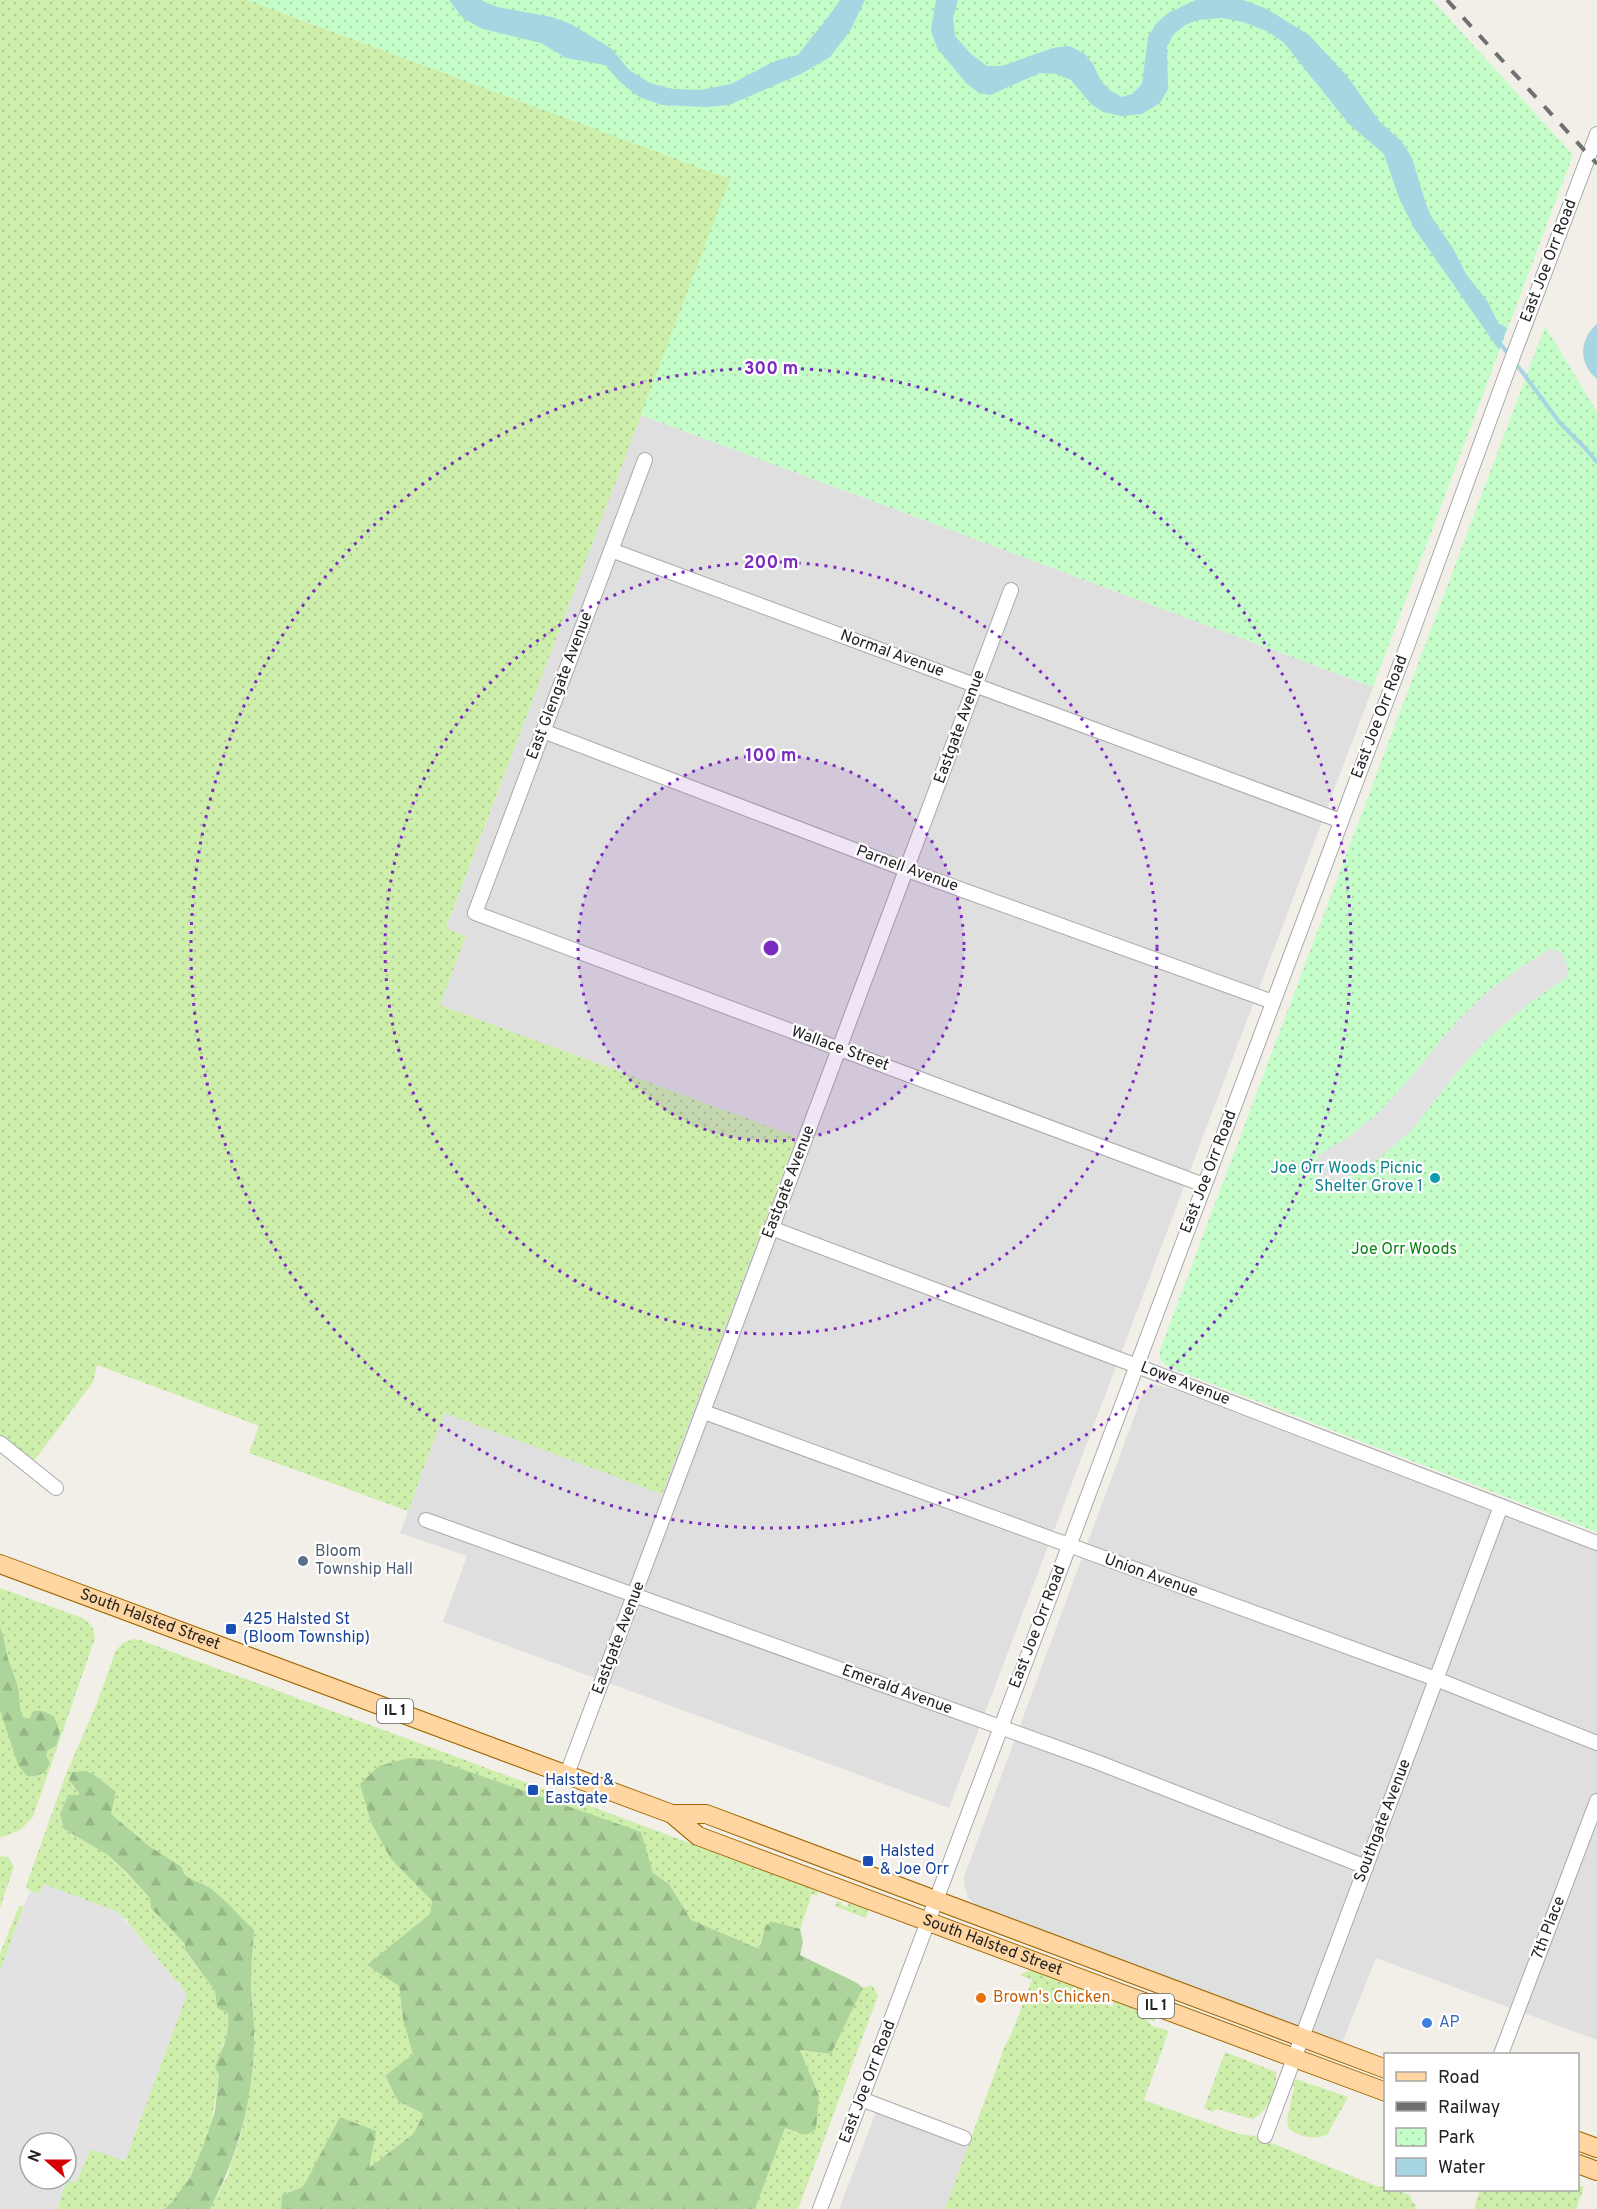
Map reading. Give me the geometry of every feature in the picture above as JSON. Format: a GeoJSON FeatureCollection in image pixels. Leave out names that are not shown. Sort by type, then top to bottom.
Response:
{"type":"FeatureCollection","features":[{"type":"Feature","properties":{"kind":"main road","name":"South Halsted Street"},"geometry":{"type":"LineString","coordinates":[[0,1564],[672,1814],[698,1836],[1384,2091]]}},
{"type":"Feature","properties":{"kind":"main road","name":"South Halsted Street"},"geometry":{"type":"LineString","coordinates":[[672,1814],[706,1814],[1384,2068]]}},
{"type":"Feature","properties":{"kind":"main road"},"geometry":{"type":"LineString","coordinates":[[1579,2141],[1597,2148]]}},
{"type":"Feature","properties":{"kind":"main road"},"geometry":{"type":"LineString","coordinates":[[1579,2164],[1597,2171]]}},
{"type":"Feature","properties":{"kind":"street","name":"East Joe Orr Road"},"geometry":{"type":"LineString","coordinates":[[820,2209],[1597,135]]}},
{"type":"Feature","properties":{"kind":"street","name":"East Glengate Avenue"},"geometry":{"type":"LineString","coordinates":[[476,913],[645,460]]}},
{"type":"Feature","properties":{"kind":"street","name":"Normal Avenue"},"geometry":{"type":"LineString","coordinates":[[611,550],[1341,821]]}},
{"type":"Feature","properties":{"kind":"street","name":"Eastgate Avenue"},"geometry":{"type":"LineString","coordinates":[[567,1774],[1011,590]]}},
{"type":"Feature","properties":{"kind":"street","name":"Parnell Avenue"},"geometry":{"type":"LineString","coordinates":[[543,731],[907,870],[1273,1002]]}},
{"type":"Feature","properties":{"kind":"street","name":"Wallace Street"},"geometry":{"type":"LineString","coordinates":[[476,913],[1204,1185]]}},
{"type":"Feature","properties":{"kind":"street","name":"Lowe Avenue"},"geometry":{"type":"LineString","coordinates":[[771,1228],[1137,1366],[1597,1544]]}},
{"type":"Feature","properties":{"kind":"street","name":"Union Avenue"},"geometry":{"type":"LineString","coordinates":[[704,1412],[1436,1679],[1597,1743]]}},
{"type":"Feature","properties":{"kind":"street"},"geometry":{"type":"LineString","coordinates":[[0,1443],[56,1488]]}},
{"type":"Feature","properties":{"kind":"street","name":"Southgate Avenue"},"geometry":{"type":"LineString","coordinates":[[1265,2136],[1300,2037],[1501,1506]]}},
{"type":"Feature","properties":{"kind":"street","name":"Emerald Avenue"},"geometry":{"type":"LineString","coordinates":[[426,1520],[1097,1762],[1366,1867]]}},
{"type":"Feature","properties":{"kind":"street","name":"7th Place"},"geometry":{"type":"LineString","coordinates":[[1502,2053],[1597,1801]]}},
{"type":"Feature","properties":{"kind":"street"},"geometry":{"type":"LineString","coordinates":[[861,2099],[964,2138]]}},
{"type":"Feature","properties":{"kind":"shaded area"},"geometry":{"type":"Polygon","coordinates":[[[641,415],[1373,687],[949,1808],[443,1622],[467,1556],[400,1533],[444,1413],[796,1137],[440,1005],[466,936],[446,929],[641,415]]]}},
{"type":"Feature","properties":{"kind":"shaded area"},"geometry":{"type":"Polygon","coordinates":[[[1551,948],[1562,953],[1568,967],[1568,977],[1532,1001],[1484,1042],[1413,1129],[1381,1157],[1331,1187],[1320,1181],[1315,1167],[1318,1155],[1347,1138],[1376,1115],[1458,1020],[1487,992],[1551,948]]]}},
{"type":"Feature","properties":{"kind":"shaded area"},"geometry":{"type":"Polygon","coordinates":[[[1152,1384],[1176,1390],[1597,1551],[1597,2040],[1376,1958],[1342,2043],[978,1907],[968,1898],[964,1877],[1143,1393],[1152,1384]]]}},
{"type":"Feature","properties":{"kind":"shaded area"},"geometry":{"type":"Polygon","coordinates":[[[44,1884],[118,1912],[187,1994],[125,2161],[91,2149],[78,2178],[78,2131],[18,2131],[18,2191],[63,2191],[57,2209],[0,2209],[0,1971],[30,1891],[40,1894],[44,1884]]]}},
{"type":"Feature","properties":{"kind":"shaded area"},"geometry":{"type":"Polygon","coordinates":[[[876,2112],[969,2145],[945,2209],[839,2209],[876,2112]]]}},
{"type":"Feature","properties":{"kind":"green space"},"geometry":{"type":"Polygon","coordinates":[[[0,0],[247,0],[731,179],[446,928],[466,936],[440,1005],[797,1137],[662,1494],[444,1413],[408,1511],[249,1453],[259,1426],[97,1365],[93,1382],[33,1462],[0,1436],[0,0]]]}},
{"type":"Feature","properties":{"kind":"green space"},"geometry":{"type":"Polygon","coordinates":[[[247,0],[1432,0],[1573,155],[1373,687],[641,415],[730,179],[247,0]]]}},
{"type":"Feature","properties":{"kind":"green space","name":"Joe Orr Woods"},"geometry":{"type":"Polygon","coordinates":[[[1545,326],[1597,412],[1597,1532],[1168,1367],[1162,1362],[1160,1355],[1545,326]]]}},
{"type":"Feature","properties":{"kind":"green space"},"geometry":{"type":"Polygon","coordinates":[[[0,1588],[85,1619],[93,1628],[95,1638],[33,1817],[20,1830],[0,1838],[0,1588]]]}},
{"type":"Feature","properties":{"kind":"green space"},"geometry":{"type":"Polygon","coordinates":[[[0,1627],[17,1683],[23,1717],[29,1719],[34,1711],[54,1716],[60,1733],[56,1746],[48,1750],[46,1755],[50,1763],[48,1767],[44,1772],[35,1776],[27,1776],[18,1765],[0,1710],[0,1627]]]}},
{"type":"Feature","properties":{"kind":"green space"},"geometry":{"type":"Polygon","coordinates":[[[133,1639],[140,1640],[817,1890],[817,1896],[812,1894],[800,1929],[775,1922],[761,1939],[759,1950],[691,1920],[669,1884],[653,1873],[391,1859],[432,1901],[430,1914],[399,1986],[403,2019],[414,2054],[385,2077],[398,2101],[424,2114],[413,2134],[369,2168],[340,2117],[303,2187],[282,2195],[281,2209],[210,2209],[227,2177],[241,2134],[251,2080],[254,2028],[251,1975],[207,1885],[188,1877],[182,1867],[149,1846],[111,1814],[116,1792],[96,1776],[69,1780],[79,1795],[68,1795],[60,1814],[64,1829],[108,1855],[150,1898],[151,1908],[185,1944],[185,1951],[215,1991],[217,2008],[228,2012],[229,2026],[222,2046],[213,2112],[201,2155],[192,2175],[164,2209],[57,2209],[63,2191],[78,2191],[78,2177],[91,2148],[125,2161],[187,1994],[180,1986],[180,1982],[177,1982],[127,1919],[124,1919],[118,1912],[44,1885],[39,1894],[29,1890],[26,1886],[66,1774],[97,1703],[116,1650],[123,1643],[133,1639]]]}},
{"type":"Feature","properties":{"kind":"green space"},"geometry":{"type":"Polygon","coordinates":[[[409,1758],[436,1760],[641,1832],[653,1873],[669,1884],[691,1920],[759,1949],[766,1925],[775,1922],[800,1929],[803,1942],[800,1955],[863,1988],[831,2054],[800,2050],[819,2096],[816,2129],[806,2135],[785,2128],[755,2209],[281,2209],[282,2195],[303,2187],[340,2117],[376,2131],[369,2168],[413,2134],[424,2114],[398,2101],[385,2076],[413,2054],[403,2019],[399,1986],[367,1965],[430,1914],[432,1901],[391,1859],[371,1822],[360,1784],[379,1766],[409,1758]]]}},
{"type":"Feature","properties":{"kind":"green space"},"geometry":{"type":"Polygon","coordinates":[[[86,1771],[116,1792],[111,1814],[149,1846],[182,1867],[189,1878],[207,1886],[254,1930],[251,1976],[254,2027],[252,2075],[244,2121],[237,2144],[230,2166],[210,2209],[164,2209],[190,2178],[215,2111],[219,2075],[215,2067],[227,2035],[228,2013],[217,2008],[215,1991],[185,1950],[185,1944],[151,1908],[150,1898],[108,1855],[64,1829],[60,1814],[68,1795],[79,1795],[69,1780],[72,1772],[86,1771]]]}},
{"type":"Feature","properties":{"kind":"green space"},"geometry":{"type":"Polygon","coordinates":[[[0,1856],[8,1857],[14,1866],[0,1908],[0,1856]]]}},
{"type":"Feature","properties":{"kind":"green space"},"geometry":{"type":"Polygon","coordinates":[[[838,1901],[847,1907],[850,1902],[868,1909],[866,1918],[835,1906],[838,1901]]]}},
{"type":"Feature","properties":{"kind":"green space"},"geometry":{"type":"Polygon","coordinates":[[[19,1906],[24,1906],[0,1971],[0,1954],[19,1906]]]}},
{"type":"Feature","properties":{"kind":"green space"},"geometry":{"type":"Polygon","coordinates":[[[1030,1970],[1081,1988],[1082,1996],[1113,2007],[1113,2001],[1154,2016],[1155,2022],[1148,2019],[1148,2022],[1168,2033],[1144,2100],[1239,2134],[1255,2136],[1376,2186],[1384,2187],[1384,2191],[1399,2191],[1410,2195],[1412,2202],[1416,2204],[1415,2209],[945,2209],[1004,2048],[1032,1980],[1020,1975],[1030,1970]]]}},
{"type":"Feature","properties":{"kind":"green space"},"geometry":{"type":"Polygon","coordinates":[[[872,1985],[878,1996],[798,2209],[755,2209],[785,2128],[806,2135],[819,2096],[800,2050],[831,2054],[863,1988],[872,1985]]]}},
{"type":"Feature","properties":{"kind":"green space"},"geometry":{"type":"Polygon","coordinates":[[[1225,2052],[1276,2072],[1271,2099],[1253,2119],[1216,2109],[1213,2112],[1204,2108],[1225,2052]]]}},
{"type":"Feature","properties":{"kind":"green space"},"geometry":{"type":"Polygon","coordinates":[[[1296,2079],[1348,2097],[1327,2135],[1308,2137],[1289,2129],[1287,2120],[1294,2089],[1293,2084],[1296,2079]]]}},
{"type":"Feature","properties":{"kind":"green space"},"geometry":{"type":"Polygon","coordinates":[[[1579,2185],[1584,2187],[1576,2209],[1474,2209],[1480,2191],[1579,2191],[1579,2185]]]}},
{"type":"Feature","properties":{"kind":"water"},"geometry":{"type":"Polygon","coordinates":[[[449,0],[481,0],[497,7],[552,17],[571,24],[612,49],[629,70],[650,83],[673,89],[700,90],[731,84],[775,61],[798,55],[840,0],[865,0],[850,31],[830,57],[801,74],[729,105],[706,107],[662,105],[639,97],[620,82],[605,65],[566,58],[541,43],[483,29],[464,19],[449,0]]]}},
{"type":"Feature","properties":{"kind":"water"},"geometry":{"type":"Polygon","coordinates":[[[936,0],[958,0],[953,18],[955,36],[971,54],[987,66],[1002,66],[1053,48],[1069,46],[1084,53],[1093,64],[1101,81],[1111,91],[1122,97],[1132,94],[1142,84],[1148,37],[1156,24],[1168,13],[1196,0],[1243,0],[1265,8],[1309,35],[1347,76],[1380,122],[1402,142],[1412,158],[1431,216],[1454,250],[1466,274],[1488,302],[1498,323],[1507,328],[1499,350],[1414,228],[1399,198],[1384,154],[1349,124],[1284,43],[1269,32],[1243,22],[1222,18],[1198,20],[1185,25],[1173,35],[1167,47],[1168,89],[1160,103],[1142,114],[1122,116],[1103,112],[1091,104],[1071,80],[1056,74],[1040,73],[990,95],[979,93],[967,84],[937,48],[931,30],[936,0]]]}},
{"type":"Feature","properties":{"kind":"water"},"geometry":{"type":"Polygon","coordinates":[[[1597,324],[1597,379],[1586,366],[1583,352],[1587,337],[1597,324]]]}},
{"type":"Feature","properties":{"kind":"waterway"},"geometry":{"type":"LineString","coordinates":[[1499,342],[1509,355]]}},
{"type":"Feature","properties":{"kind":"waterway"},"geometry":{"type":"LineString","coordinates":[[1514,361],[1560,423],[1597,462]]}},
{"type":"Feature","properties":{"kind":"railway"},"geometry":{"type":"LineString","coordinates":[[1447,0],[1597,164]]}},
{"type":"Feature","properties":{"kind":"place","name":"Joe Orr Woods Picnic Shelter Grove 1"},"geometry":{"type":"Point","coordinates":[1435,1178]}},
{"type":"Feature","properties":{"kind":"place","name":"Bloom Township Hall"},"geometry":{"type":"Point","coordinates":[303,1561]}},
{"type":"Feature","properties":{"kind":"place","name":"425 Halsted St (Bloom Township)"},"geometry":{"type":"Point","coordinates":[231,1629]}},
{"type":"Feature","properties":{"kind":"place","name":"Halsted & Eastgate"},"geometry":{"type":"Point","coordinates":[533,1790]}},
{"type":"Feature","properties":{"kind":"place","name":"Halsted & Joe Orr"},"geometry":{"type":"Point","coordinates":[868,1861]}},
{"type":"Feature","properties":{"kind":"place","name":"Brown's Chicken"},"geometry":{"type":"Point","coordinates":[981,1998]}},
{"type":"Feature","properties":{"kind":"place","name":"AP"},"geometry":{"type":"Point","coordinates":[1427,2023]}}]}
